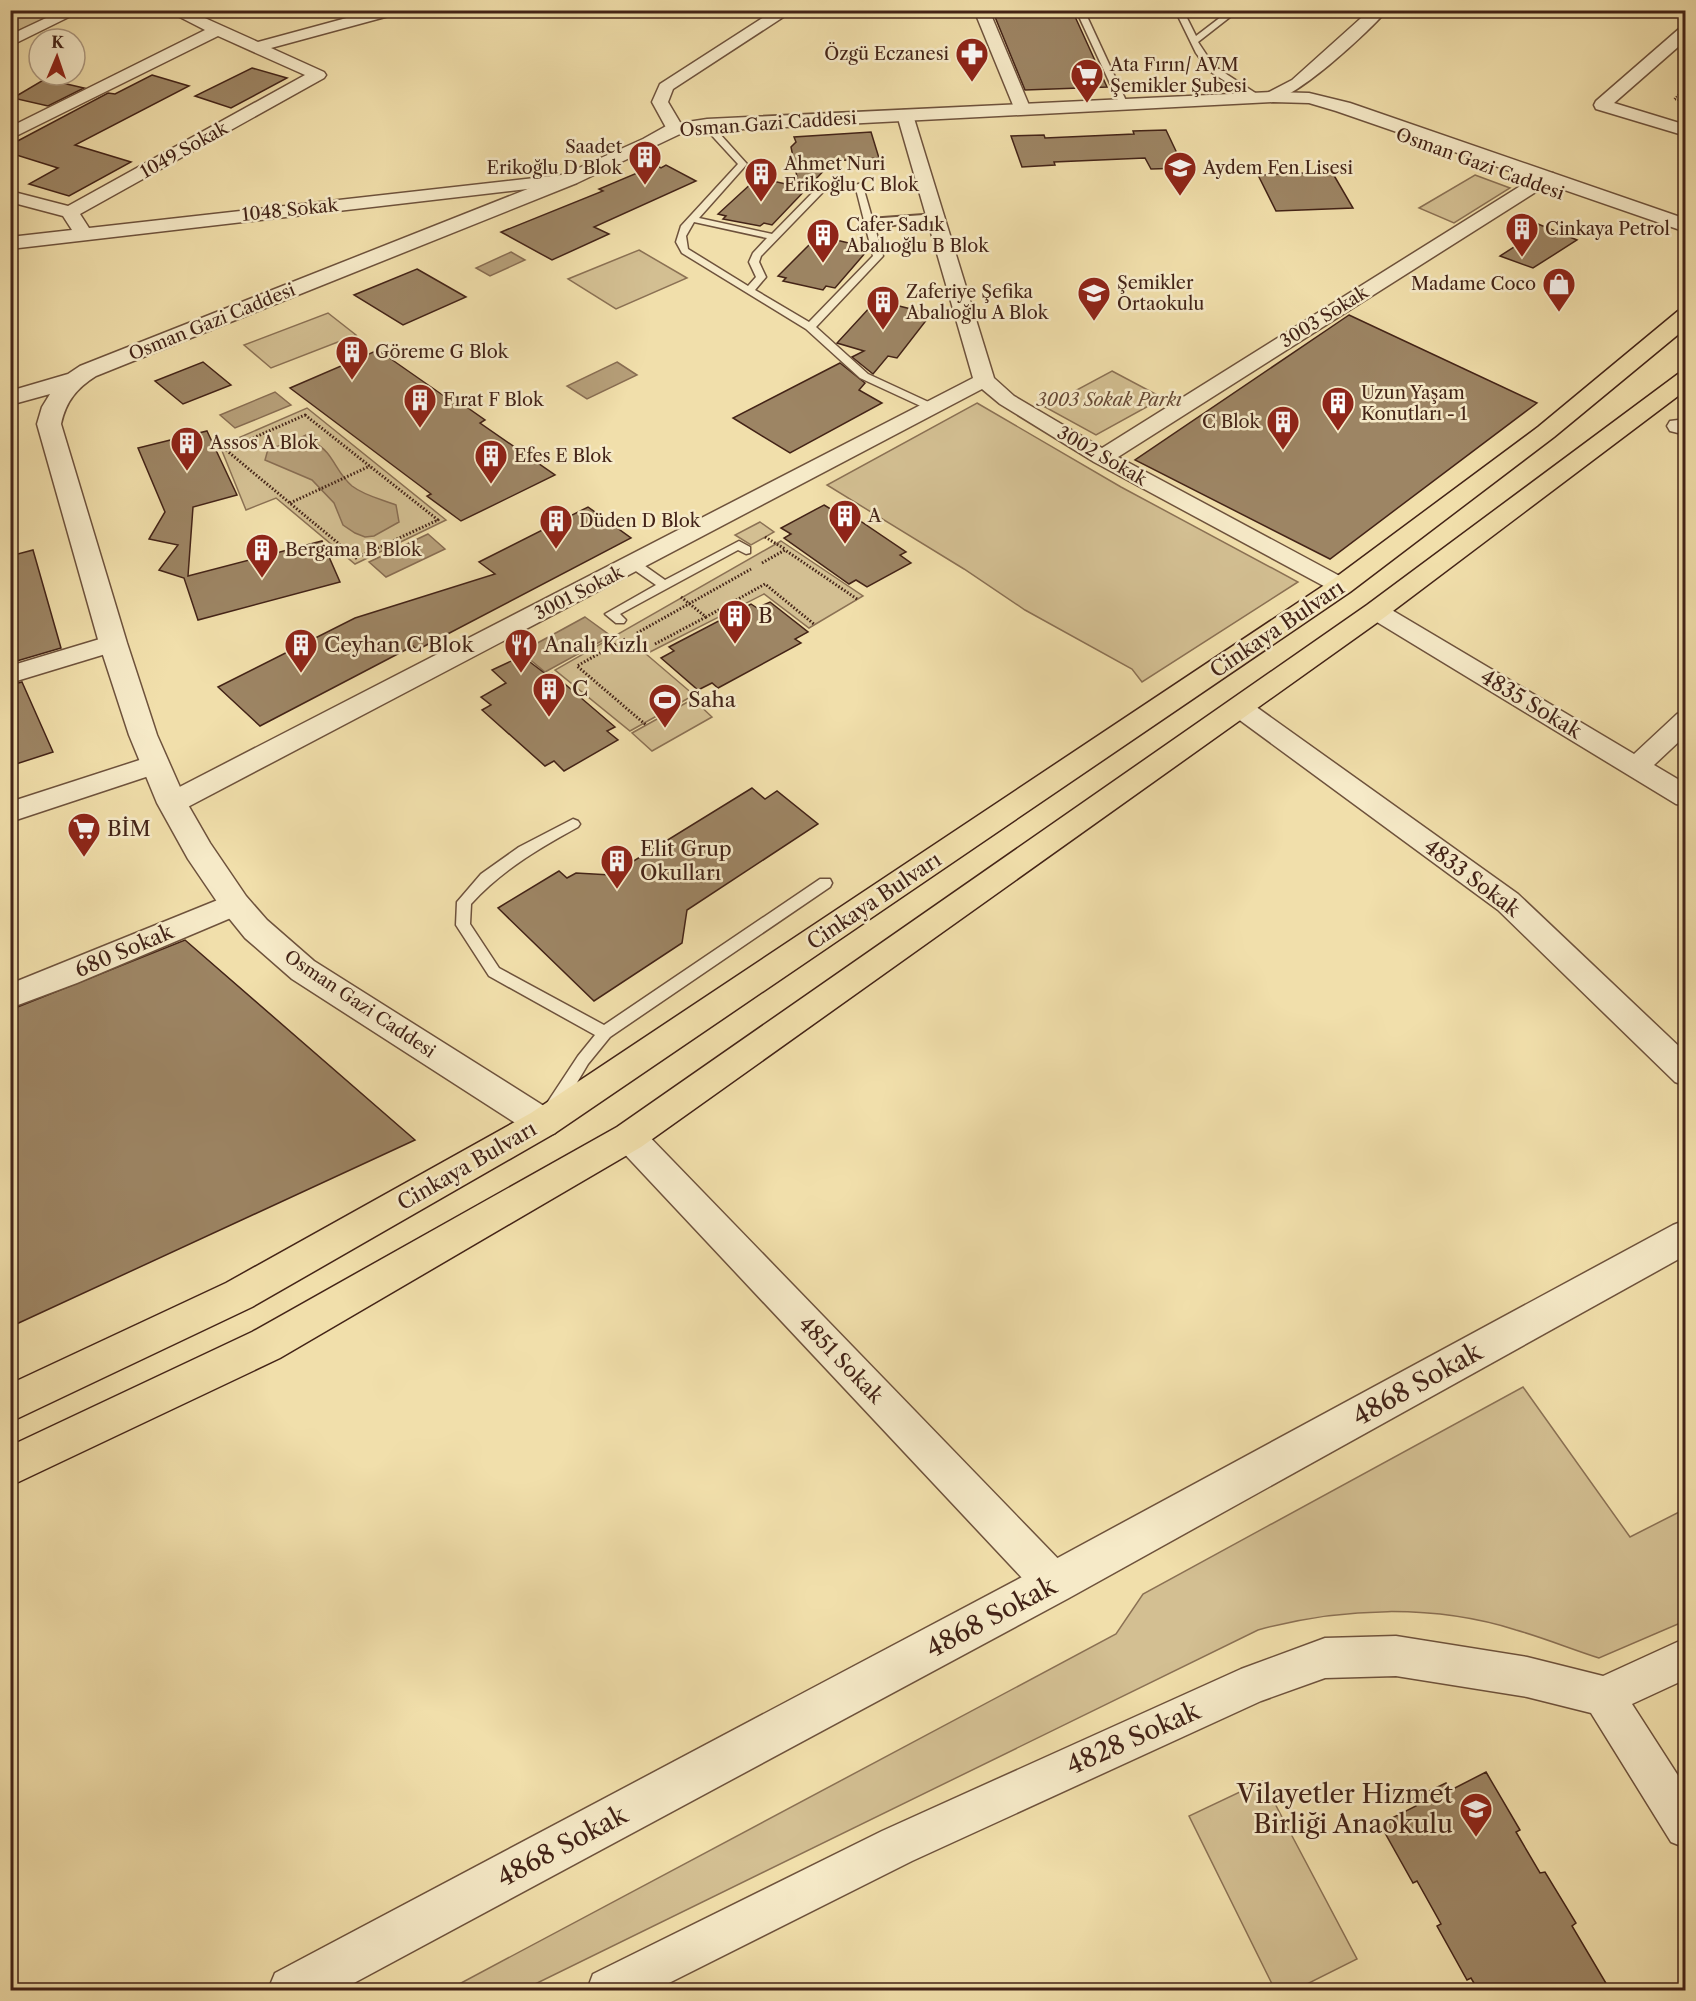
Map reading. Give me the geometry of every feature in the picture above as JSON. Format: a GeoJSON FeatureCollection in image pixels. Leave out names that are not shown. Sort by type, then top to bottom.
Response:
{"type":"FeatureCollection","features":[{"type":"Feature","properties":{"kind":"main road","name":"Cinkaya Bulvarı"},"geometry":{"type":"LineString","coordinates":[[10,1404],[239,1295],[543,1123],[1341,586],[1546,432],[1686,316]]}},
{"type":"Feature","properties":{"kind":"main road","name":"Cinkaya Bulvarı"},"geometry":{"type":"LineString","coordinates":[[10,1467],[266,1345],[629,1137],[1376,611],[1686,379]]}},
{"type":"Feature","properties":{"kind":"street"},"geometry":{"type":"LineString","coordinates":[[10,41],[76,10]]}},
{"type":"Feature","properties":{"kind":"street"},"geometry":{"type":"LineString","coordinates":[[173,10],[254,48],[395,10]]}},
{"type":"Feature","properties":{"kind":"street"},"geometry":{"type":"LineString","coordinates":[[675,129],[660,102],[666,87],[787,10]]}},
{"type":"Feature","properties":{"kind":"street"},"geometry":{"type":"LineString","coordinates":[[981,10],[1023,110]]}},
{"type":"Feature","properties":{"kind":"street"},"geometry":{"type":"LineString","coordinates":[[1265,97],[1298,83],[1380,10]]}},
{"type":"Feature","properties":{"kind":"street"},"geometry":{"type":"LineString","coordinates":[[10,134],[218,30]]}},
{"type":"Feature","properties":{"kind":"street"},"geometry":{"type":"LineString","coordinates":[[1686,31],[1602,105],[1686,131]]}},
{"type":"Feature","properties":{"kind":"street","name":"1049 Sokak"},"geometry":{"type":"LineString","coordinates":[[70,212],[318,75],[254,48]]}},
{"type":"Feature","properties":{"kind":"street","name":"Osman Gazi Caddesi"},"geometry":{"type":"LineString","coordinates":[[543,1123],[303,970],[256,929],[199,851],[172,803],[143,735],[113,643],[49,424],[58,399],[73,380],[88,371],[570,179],[650,143],[675,129],[707,125],[1265,97],[1316,104],[1686,226]]}},
{"type":"Feature","properties":{"kind":"street"},"geometry":{"type":"LineString","coordinates":[[905,115],[984,380]]}},
{"type":"Feature","properties":{"kind":"street","name":"1048 Sokak"},"geometry":{"type":"LineString","coordinates":[[10,243],[570,179]]}},
{"type":"Feature","properties":{"kind":"street","name":"Osman Gazi Caddesi"},"geometry":{"type":"LineString","coordinates":[[1541,180],[1686,238]]}},
{"type":"Feature","properties":{"kind":"street","name":"3003 Sokak"},"geometry":{"type":"LineString","coordinates":[[1102,457],[1541,180]]}},
{"type":"Feature","properties":{"kind":"street"},"geometry":{"type":"LineString","coordinates":[[10,196],[70,212],[82,233]]}},
{"type":"Feature","properties":{"kind":"street"},"geometry":{"type":"LineString","coordinates":[[869,223],[937,218]]}},
{"type":"Feature","properties":{"kind":"street"},"geometry":{"type":"LineString","coordinates":[[10,398],[73,380]]}},
{"type":"Feature","properties":{"kind":"street","name":"3002 Sokak"},"geometry":{"type":"LineString","coordinates":[[984,380],[1007,400],[1102,457],[1341,586]]}},
{"type":"Feature","properties":{"kind":"street","name":"3001 Sokak"},"geometry":{"type":"LineString","coordinates":[[172,803],[984,380]]}},
{"type":"Feature","properties":{"kind":"street","name":"4835 Sokak"},"geometry":{"type":"LineString","coordinates":[[1376,611],[1686,797]]}},
{"type":"Feature","properties":{"kind":"street"},"geometry":{"type":"LineString","coordinates":[[10,675],[113,643]]}},
{"type":"Feature","properties":{"kind":"street","name":"4833 Sokak"},"geometry":{"type":"LineString","coordinates":[[1239,707],[1508,902],[1686,1072]]}},
{"type":"Feature","properties":{"kind":"street"},"geometry":{"type":"LineString","coordinates":[[1636,767],[1686,720]]}},
{"type":"Feature","properties":{"kind":"street"},"geometry":{"type":"LineString","coordinates":[[10,812],[155,764]]}},
{"type":"Feature","properties":{"kind":"street","name":"680 Sokak"},"geometry":{"type":"LineString","coordinates":[[10,996],[67,975],[236,904]]}},
{"type":"Feature","properties":{"kind":"street","name":"4851 Sokak"},"geometry":{"type":"LineString","coordinates":[[629,1137],[1054,1583]]}},
{"type":"Feature","properties":{"kind":"street","name":"4868 Sokak"},"geometry":{"type":"LineString","coordinates":[[292,1990],[1054,1583],[1686,1236]]}},
{"type":"Feature","properties":{"kind":"street","name":"4828 Sokak"},"geometry":{"type":"LineString","coordinates":[[609,1990],[897,1846],[1255,1683],[1325,1658],[1396,1656],[1527,1677],[1604,1696]]}},
{"type":"Feature","properties":{"kind":"street"},"geometry":{"type":"LineString","coordinates":[[1686,1658],[1604,1696],[1686,1827]]}},
{"type":"Feature","properties":{"kind":"lane"},"geometry":{"type":"LineString","coordinates":[[1080,10],[1124,105]]}},
{"type":"Feature","properties":{"kind":"lane"},"geometry":{"type":"LineString","coordinates":[[1194,41],[1236,10]]}},
{"type":"Feature","properties":{"kind":"lane"},"geometry":{"type":"LineString","coordinates":[[1179,11],[1211,68],[1265,97]]}},
{"type":"Feature","properties":{"kind":"lane"},"geometry":{"type":"LineString","coordinates":[[707,125],[742,164],[692,219],[679,237],[680,246],[688,255],[810,327],[864,376],[931,407]]}},
{"type":"Feature","properties":{"kind":"lane"},"geometry":{"type":"LineString","coordinates":[[810,327],[878,256],[859,185]]}},
{"type":"Feature","properties":{"kind":"lane"},"geometry":{"type":"LineString","coordinates":[[749,291],[761,276],[754,262],[756,255],[820,190]]}},
{"type":"Feature","properties":{"kind":"lane"},"geometry":{"type":"LineString","coordinates":[[692,219],[774,237]]}},
{"type":"Feature","properties":{"kind":"lane"},"geometry":{"type":"LineString","coordinates":[[620,620],[611,614],[739,544],[746,550]]}},
{"type":"Feature","properties":{"kind":"lane"},"geometry":{"type":"LineString","coordinates":[[634,564],[664,585]]}},
{"type":"Feature","properties":{"kind":"lane"},"geometry":{"type":"LineString","coordinates":[[573,824],[524,850],[486,878],[464,902],[463,924],[494,972],[605,1033]]}},
{"type":"Feature","properties":{"kind":"lane"},"geometry":{"type":"LineString","coordinates":[[543,1123],[583,1060],[605,1033],[825,883]]}},
{"type":"Feature","properties":{"kind":"path"},"geometry":{"type":"LineString","coordinates":[[1686,88],[1674,99],[1686,102]]}},
{"type":"Feature","properties":{"kind":"path"},"geometry":{"type":"LineString","coordinates":[[305,415],[370,466],[438,520],[356,558],[226,450],[305,415]]}},
{"type":"Feature","properties":{"kind":"path"},"geometry":{"type":"LineString","coordinates":[[290,503],[370,466]]}},
{"type":"Feature","properties":{"kind":"path"},"geometry":{"type":"LineString","coordinates":[[765,537],[857,599]]}},
{"type":"Feature","properties":{"kind":"path"},"geometry":{"type":"LineString","coordinates":[[646,725],[577,666],[785,550]]}},
{"type":"Feature","properties":{"kind":"path"},"geometry":{"type":"LineString","coordinates":[[655,644],[765,584],[815,625]]}},
{"type":"Feature","properties":{"kind":"path"},"geometry":{"type":"LineString","coordinates":[[690,603],[706,617]]}},
{"type":"Feature","properties":{"kind":"green space"},"geometry":{"type":"Polygon","coordinates":[[[11,10],[62,11],[11,34],[11,10]]]}},
{"type":"Feature","properties":{"kind":"green space"},"geometry":{"type":"Polygon","coordinates":[[[1475,175],[1510,188],[1454,223],[1419,208],[1475,175]]]}},
{"type":"Feature","properties":{"kind":"green space"},"geometry":{"type":"Polygon","coordinates":[[[639,250],[687,278],[616,309],[568,279],[639,250]]]}},
{"type":"Feature","properties":{"kind":"green space"},"geometry":{"type":"Polygon","coordinates":[[[328,313],[356,335],[271,368],[244,345],[328,313]]]}},
{"type":"Feature","properties":{"kind":"green space","name":"3003 Sokak Parkı"},"geometry":{"type":"Polygon","coordinates":[[[1112,371],[1163,398],[1096,435],[1045,407],[1112,371]]]}},
{"type":"Feature","properties":{"kind":"green space"},"geometry":{"type":"Polygon","coordinates":[[[977,403],[1121,487],[1298,582],[1142,682],[1132,669],[1025,610],[964,569],[827,485],[977,403]]]}},
{"type":"Feature","properties":{"kind":"green space"},"geometry":{"type":"Polygon","coordinates":[[[307,408],[446,520],[355,564],[276,498],[246,510],[220,446],[307,408]]]}},
{"type":"Feature","properties":{"kind":"green space"},"geometry":{"type":"Polygon","coordinates":[[[760,522],[774,532],[751,545],[735,535],[760,522]]]}},
{"type":"Feature","properties":{"kind":"green space"},"geometry":{"type":"Polygon","coordinates":[[[781,541],[863,596],[809,628],[764,594],[646,654],[694,695],[630,731],[555,670],[781,541]]]}},
{"type":"Feature","properties":{"kind":"green space","name":"Saha"},"geometry":{"type":"Polygon","coordinates":[[[693,699],[712,717],[652,751],[632,733],[693,699]]]}},
{"type":"Feature","properties":{"kind":"green space"},"geometry":{"type":"Polygon","coordinates":[[[1523,1387],[1630,1537],[1685,1509],[1685,1621],[1599,1658],[1526,1633],[1485,1622],[1420,1613],[1354,1613],[1290,1622],[1258,1630],[523,1990],[448,1990],[1116,1634],[1143,1594],[1523,1387]]]}},
{"type":"Feature","properties":{"kind":"green space"},"geometry":{"type":"Polygon","coordinates":[[[1263,1781],[1357,1959],[1295,1990],[1275,1990],[1189,1816],[1263,1781]]]}},
{"type":"Feature","properties":{"kind":"shaded area"},"geometry":{"type":"Polygon","coordinates":[[[511,252],[525,260],[490,276],[476,268],[511,252]]]}},
{"type":"Feature","properties":{"kind":"shaded area"},"geometry":{"type":"Polygon","coordinates":[[[617,362],[637,375],[587,399],[567,386],[617,362]]]}},
{"type":"Feature","properties":{"kind":"shaded area"},"geometry":{"type":"Polygon","coordinates":[[[275,392],[291,405],[235,428],[220,415],[275,392]]]}},
{"type":"Feature","properties":{"kind":"shaded area"},"geometry":{"type":"Polygon","coordinates":[[[308,434],[314,435],[315,443],[326,452],[352,486],[368,495],[396,505],[399,522],[374,536],[365,537],[355,533],[343,525],[334,503],[312,480],[265,460],[268,449],[292,442],[308,434]]]}},
{"type":"Feature","properties":{"kind":"shaded area"},"geometry":{"type":"Polygon","coordinates":[[[428,534],[445,549],[386,577],[369,562],[428,534]]]}},
{"type":"Feature","properties":{"kind":"shaded area"},"geometry":{"type":"Polygon","coordinates":[[[585,617],[611,636],[545,672],[521,652],[585,617]]]}},
{"type":"Feature","properties":{"kind":"building"},"geometry":{"type":"Polygon","coordinates":[[[1072,10],[1107,87],[1025,90],[993,12],[1072,10]]]}},
{"type":"Feature","properties":{"kind":"building"},"geometry":{"type":"Polygon","coordinates":[[[252,68],[287,78],[231,108],[195,96],[252,68]]]}},
{"type":"Feature","properties":{"kind":"building"},"geometry":{"type":"Polygon","coordinates":[[[152,75],[189,86],[75,145],[131,162],[69,196],[29,184],[58,168],[10,153],[10,145],[108,93],[115,94],[152,75]]]}},
{"type":"Feature","properties":{"kind":"building"},"geometry":{"type":"Polygon","coordinates":[[[32,87],[84,88],[48,106],[13,98],[32,87]]]}},
{"type":"Feature","properties":{"kind":"building"},"geometry":{"type":"Polygon","coordinates":[[[1166,130],[1184,168],[1151,169],[1145,158],[1054,162],[1055,165],[1022,167],[1011,136],[1044,135],[1045,138],[1134,134],[1133,131],[1166,130]]]}},
{"type":"Feature","properties":{"kind":"building"},"geometry":{"type":"Polygon","coordinates":[[[871,132],[879,158],[833,161],[772,225],[764,223],[760,226],[723,219],[726,216],[718,214],[754,181],[760,182],[764,179],[799,187],[791,147],[796,142],[794,137],[871,132]]]}},
{"type":"Feature","properties":{"kind":"building"},"geometry":{"type":"Polygon","coordinates":[[[656,165],[661,168],[666,165],[696,181],[594,227],[609,234],[552,260],[501,232],[603,191],[599,189],[656,165]]]}},
{"type":"Feature","properties":{"kind":"building"},"geometry":{"type":"Polygon","coordinates":[[[1332,172],[1353,208],[1276,211],[1258,175],[1332,172]]]}},
{"type":"Feature","properties":{"kind":"building"},"geometry":{"type":"Polygon","coordinates":[[[1533,222],[1577,240],[1533,268],[1500,256],[1522,242],[1509,237],[1533,222]]]}},
{"type":"Feature","properties":{"kind":"building","name":"Cafer Sadık Abalıoğlu B Blok"},"geometry":{"type":"Polygon","coordinates":[[[824,237],[861,246],[859,250],[866,252],[835,288],[826,286],[823,290],[783,281],[786,278],[778,276],[814,240],[820,241],[824,237]]]}},
{"type":"Feature","properties":{"kind":"building"},"geometry":{"type":"Polygon","coordinates":[[[417,269],[466,297],[403,325],[354,295],[417,269]]]}},
{"type":"Feature","properties":{"kind":"building","name":"Zaferiye Şefika Abalıoğlu A Blok"},"geometry":{"type":"Polygon","coordinates":[[[883,302],[923,312],[920,316],[928,318],[897,358],[888,356],[873,374],[852,357],[864,351],[837,343],[872,305],[879,306],[883,302]]]}},
{"type":"Feature","properties":{"kind":"building","name":"Uzun Yaşam Konutları - 1"},"geometry":{"type":"Polygon","coordinates":[[[1349,315],[1537,403],[1330,559],[1135,460],[1349,315]]]}},
{"type":"Feature","properties":{"kind":"building"},"geometry":{"type":"Polygon","coordinates":[[[378,350],[444,396],[448,394],[485,420],[480,423],[555,475],[461,521],[427,496],[431,494],[290,388],[378,350]]]}},
{"type":"Feature","properties":{"kind":"building"},"geometry":{"type":"Polygon","coordinates":[[[203,362],[231,385],[183,404],[155,381],[203,362]]]}},
{"type":"Feature","properties":{"kind":"building"},"geometry":{"type":"Polygon","coordinates":[[[840,363],[865,383],[859,390],[882,403],[790,453],[733,418],[840,363]]]}},
{"type":"Feature","properties":{"kind":"building"},"geometry":{"type":"Polygon","coordinates":[[[207,431],[237,495],[193,507],[188,576],[322,541],[340,582],[198,620],[184,578],[159,570],[178,545],[149,539],[165,512],[138,448],[207,431]]]}},
{"type":"Feature","properties":{"kind":"building","name":"A"},"geometry":{"type":"Polygon","coordinates":[[[824,505],[834,511],[841,508],[906,552],[900,555],[911,563],[867,587],[856,580],[849,584],[784,538],[791,534],[781,528],[824,505]]]}},
{"type":"Feature","properties":{"kind":"building"},"geometry":{"type":"Polygon","coordinates":[[[588,507],[631,538],[417,650],[413,646],[260,726],[218,687],[355,618],[495,574],[479,562],[588,507]]]}},
{"type":"Feature","properties":{"kind":"building"},"geometry":{"type":"Polygon","coordinates":[[[33,550],[61,648],[10,663],[10,556],[33,550]]]}},
{"type":"Feature","properties":{"kind":"building","name":"B"},"geometry":{"type":"Polygon","coordinates":[[[770,602],[808,632],[795,639],[801,643],[718,688],[712,683],[698,690],[661,658],[674,651],[669,647],[751,604],[757,608],[770,602]]]}},
{"type":"Feature","properties":{"kind":"building","name":"C"},"geometry":{"type":"Polygon","coordinates":[[[522,656],[547,675],[552,673],[615,727],[607,731],[618,740],[564,771],[554,761],[545,766],[482,710],[491,705],[481,697],[506,683],[492,670],[522,656]]]}},
{"type":"Feature","properties":{"kind":"building"},"geometry":{"type":"Polygon","coordinates":[[[22,682],[53,752],[10,766],[10,685],[22,682]]]}},
{"type":"Feature","properties":{"kind":"building","name":"Elit Grup Okulları"},"geometry":{"type":"Polygon","coordinates":[[[752,788],[765,799],[777,791],[818,824],[687,910],[682,943],[594,1001],[498,908],[559,871],[567,878],[576,873],[611,875],[752,788]]]}},
{"type":"Feature","properties":{"kind":"building"},"geometry":{"type":"Polygon","coordinates":[[[185,940],[415,1140],[10,1327],[10,1010],[185,940]]]}},
{"type":"Feature","properties":{"kind":"building"},"geometry":{"type":"Polygon","coordinates":[[[1486,1772],[1520,1830],[1516,1832],[1540,1873],[1545,1872],[1576,1923],[1572,1926],[1610,1990],[1478,1990],[1471,1978],[1467,1980],[1437,1926],[1441,1924],[1417,1881],[1413,1883],[1380,1824],[1416,1806],[1412,1799],[1446,1783],[1451,1790],[1486,1772]]]}},
{"type":"Feature","properties":{"kind":"place","name":"Özgü Eczanesi"},"geometry":{"type":"Point","coordinates":[972,83]}},
{"type":"Feature","properties":{"kind":"place","name":"Ata Fırın/ AVM Şemikler Şubesi"},"geometry":{"type":"Point","coordinates":[1087,104]}},
{"type":"Feature","properties":{"kind":"place","name":"Saadet Erikoğlu D Blok"},"geometry":{"type":"Point","coordinates":[645,186]}},
{"type":"Feature","properties":{"kind":"place","name":"Aydem Fen Lisesi"},"geometry":{"type":"Point","coordinates":[1180,197]}},
{"type":"Feature","properties":{"kind":"place","name":"Ahmet Nuri Erikoğlu C Blok"},"geometry":{"type":"Point","coordinates":[761,203]}},
{"type":"Feature","properties":{"kind":"place","name":"Cinkaya Petrol"},"geometry":{"type":"Point","coordinates":[1522,258]}},
{"type":"Feature","properties":{"kind":"place","name":"Cafer Sadık Abalıoğlu B Blok"},"geometry":{"type":"Point","coordinates":[823,264]}},
{"type":"Feature","properties":{"kind":"place","name":"Madame Coco"},"geometry":{"type":"Point","coordinates":[1559,313]}},
{"type":"Feature","properties":{"kind":"place","name":"Şemikler Ortaokulu"},"geometry":{"type":"Point","coordinates":[1094,322]}},
{"type":"Feature","properties":{"kind":"place","name":"Zaferiye Şefika Abalıoğlu A Blok"},"geometry":{"type":"Point","coordinates":[883,331]}},
{"type":"Feature","properties":{"kind":"place","name":"Göreme G Blok"},"geometry":{"type":"Point","coordinates":[352,381]}},
{"type":"Feature","properties":{"kind":"place","name":"Fırat F Blok"},"geometry":{"type":"Point","coordinates":[420,429]}},
{"type":"Feature","properties":{"kind":"place","name":"Uzun Yaşam Konutları - 1"},"geometry":{"type":"Point","coordinates":[1338,432]}},
{"type":"Feature","properties":{"kind":"place","name":"C Blok"},"geometry":{"type":"Point","coordinates":[1283,451]}},
{"type":"Feature","properties":{"kind":"place","name":"Assos A Blok"},"geometry":{"type":"Point","coordinates":[187,472]}},
{"type":"Feature","properties":{"kind":"place","name":"Efes E Blok"},"geometry":{"type":"Point","coordinates":[491,485]}},
{"type":"Feature","properties":{"kind":"place","name":"A"},"geometry":{"type":"Point","coordinates":[845,545]}},
{"type":"Feature","properties":{"kind":"place","name":"Düden D Blok"},"geometry":{"type":"Point","coordinates":[556,550]}},
{"type":"Feature","properties":{"kind":"place","name":"Bergama B Blok"},"geometry":{"type":"Point","coordinates":[262,579]}},
{"type":"Feature","properties":{"kind":"place","name":"B"},"geometry":{"type":"Point","coordinates":[735,645]}},
{"type":"Feature","properties":{"kind":"place","name":"Ceyhan C Blok"},"geometry":{"type":"Point","coordinates":[301,674]}},
{"type":"Feature","properties":{"kind":"place","name":"Analı Kızlı"},"geometry":{"type":"Point","coordinates":[521,674]}},
{"type":"Feature","properties":{"kind":"place","name":"C"},"geometry":{"type":"Point","coordinates":[549,718]}},
{"type":"Feature","properties":{"kind":"place","name":"Saha"},"geometry":{"type":"Point","coordinates":[665,729]}},
{"type":"Feature","properties":{"kind":"place","name":"BİM"},"geometry":{"type":"Point","coordinates":[84,858]}},
{"type":"Feature","properties":{"kind":"place","name":"Elit Grup Okulları"},"geometry":{"type":"Point","coordinates":[617,890]}},
{"type":"Feature","properties":{"kind":"place","name":"Vilayetler Hizmet Birliği Anaokulu"},"geometry":{"type":"Point","coordinates":[1476,1838]}}]}
